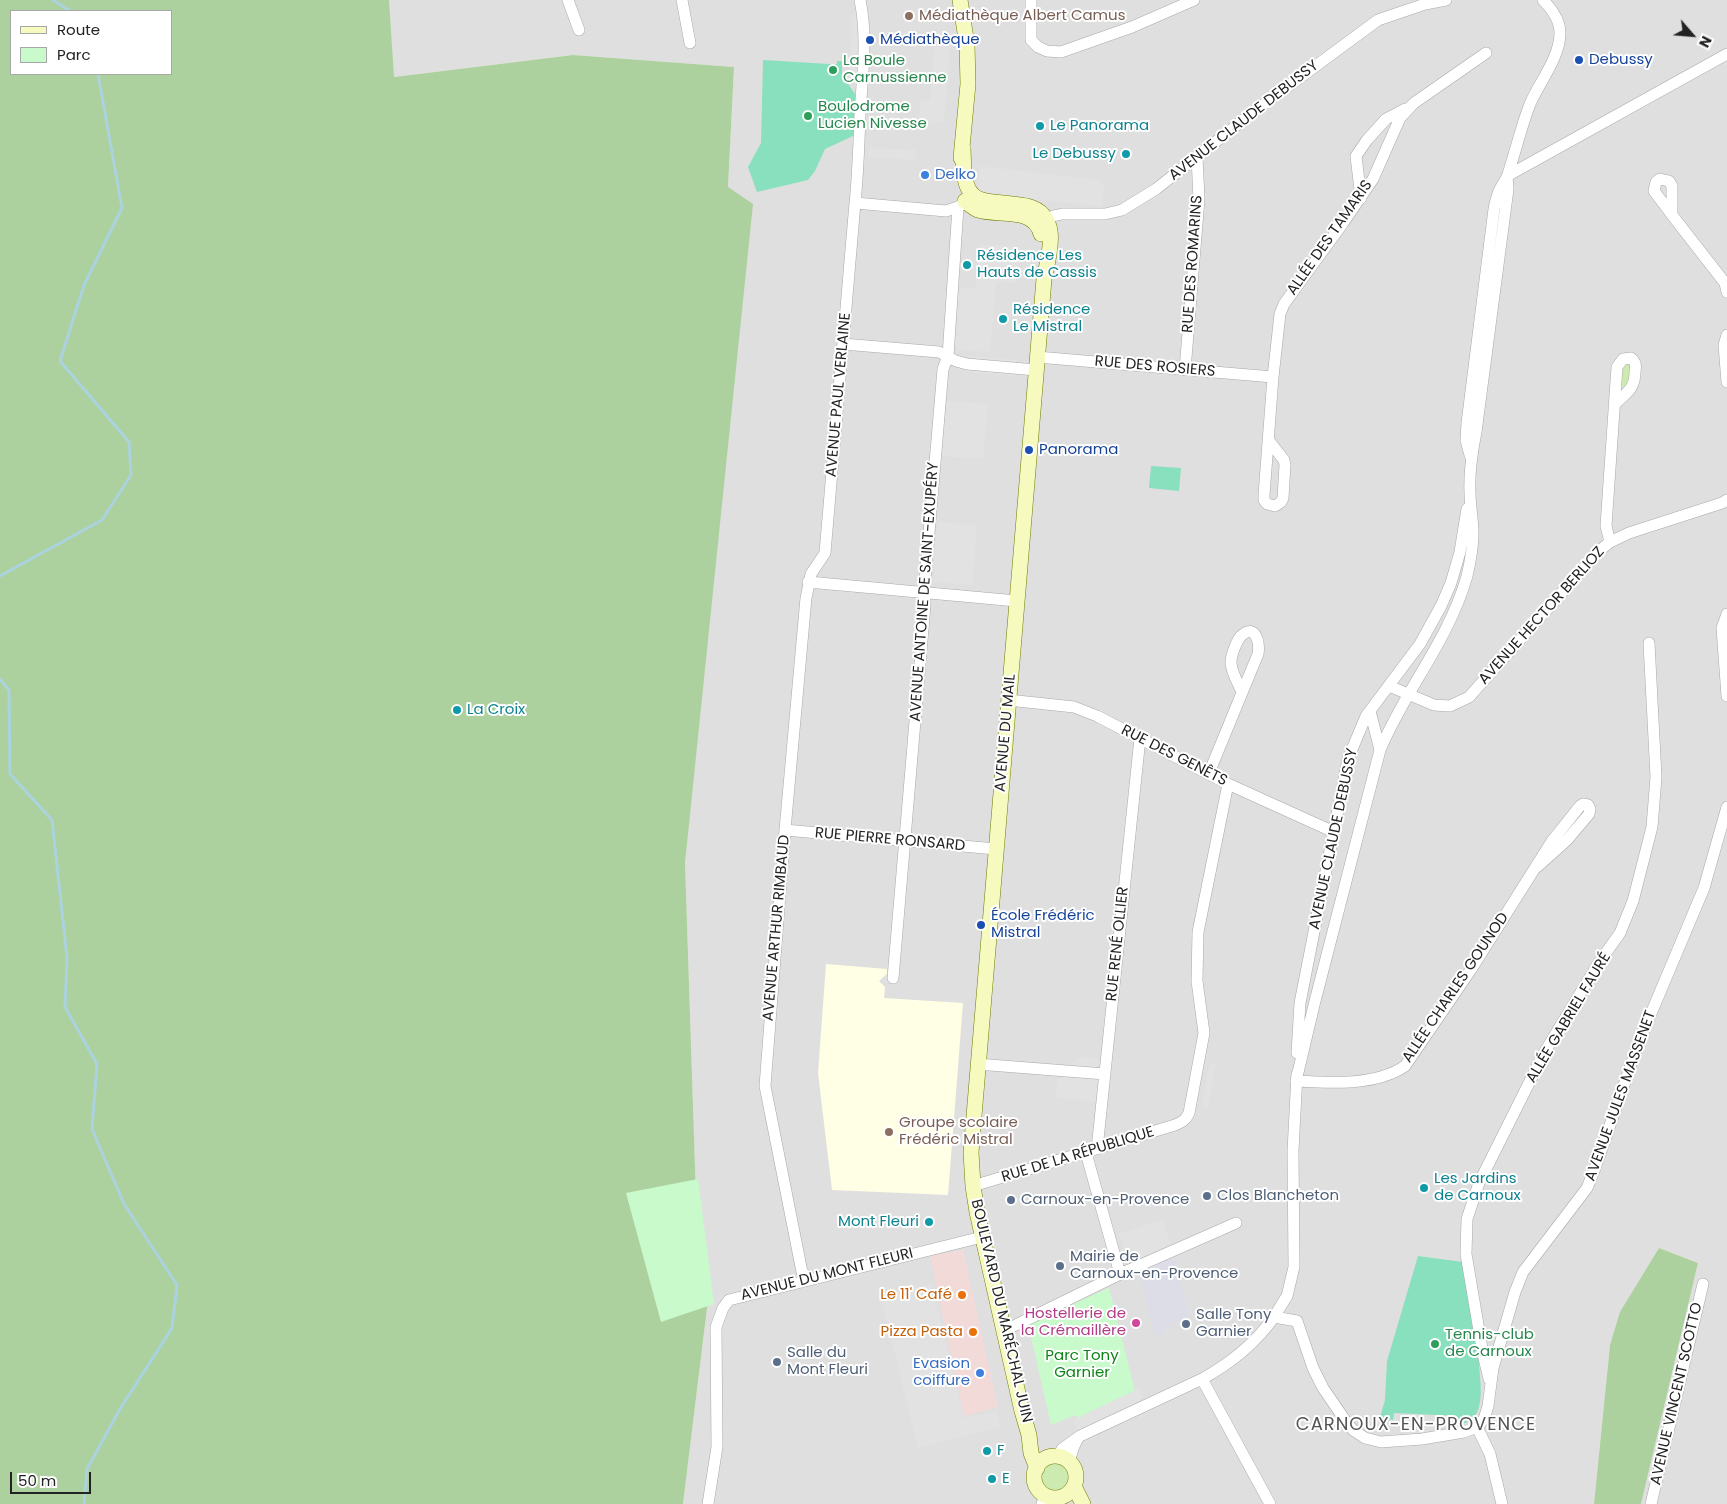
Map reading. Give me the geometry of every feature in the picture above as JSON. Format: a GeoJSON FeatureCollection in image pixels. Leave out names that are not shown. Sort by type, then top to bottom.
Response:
{"type":"FeatureCollection","features":[{"type":"Feature","properties":{"kind":"main road"},"geometry":{"type":"LineString","coordinates":[[959,3],[967,45],[968,84],[963,149],[957,180],[960,194],[965,201],[982,200],[1028,206],[1040,212],[1043,224]]}},
{"type":"Feature","properties":{"kind":"main road","name":"AVENUE DU MAIL"},"geometry":{"type":"LineString","coordinates":[[973,1186],[971,1152],[977,1064],[1044,279],[1052,234],[1043,224]]}},
{"type":"Feature","properties":{"kind":"main road","name":"BOULEVARD DU MARÉCHAL JUIN"},"geometry":{"type":"LineString","coordinates":[[973,1186],[982,1237],[1029,1435],[1031,1453],[1037,1468]]}},
{"type":"Feature","properties":{"kind":"main road"},"geometry":{"type":"LineString","coordinates":[[1029,1435],[1060,1458],[1076,1473],[1074,1486],[1068,1494],[1053,1500],[1036,1485],[1035,1473],[1046,1458],[1060,1458]]}},
{"type":"Feature","properties":{"kind":"main road"},"geometry":{"type":"LineString","coordinates":[[1074,1486],[1083,1504]]}},
{"type":"Feature","properties":{"kind":"street"},"geometry":{"type":"LineString","coordinates":[[568,0],[579,30]]}},
{"type":"Feature","properties":{"kind":"street"},"geometry":{"type":"LineString","coordinates":[[682,0],[690,43]]}},
{"type":"Feature","properties":{"kind":"street","name":"AVENUE PAUL VERLAINE"},"geometry":{"type":"LineString","coordinates":[[808,582],[814,569],[826,553],[859,164],[864,40],[860,0]]}},
{"type":"Feature","properties":{"kind":"street"},"geometry":{"type":"LineString","coordinates":[[1031,0],[1031,40],[1038,47],[1047,51],[1061,52],[1132,27],[1194,0]]}},
{"type":"Feature","properties":{"kind":"street","name":"AVENUE CLAUDE DEBUSSY"},"geometry":{"type":"LineString","coordinates":[[1043,224],[1053,216],[1062,214],[1105,214],[1122,210],[1156,189],[1256,110],[1378,20],[1426,4],[1446,0]]}},
{"type":"Feature","properties":{"kind":"street","name":"AVENUE CLAUDE DEBUSSY"},"geometry":{"type":"LineString","coordinates":[[1296,1081],[1380,750],[1390,725],[1450,623],[1471,556],[1473,534],[1470,491],[1471,460],[1507,199],[1508,176],[1521,127],[1558,47],[1560,33],[1552,10],[1543,0]]}},
{"type":"Feature","properties":{"kind":"street","name":"ALLÉE DES TAMARIS"},"geometry":{"type":"LineString","coordinates":[[1269,441],[1284,460],[1285,465],[1283,498],[1282,502],[1275,506],[1267,504],[1264,500],[1273,377],[1280,314],[1284,304],[1373,179],[1400,118],[1414,103],[1486,53]]}},
{"type":"Feature","properties":{"kind":"street"},"geometry":{"type":"LineString","coordinates":[[1508,176],[1727,54]]}},
{"type":"Feature","properties":{"kind":"street"},"geometry":{"type":"LineString","coordinates":[[1361,198],[1356,156],[1367,140],[1386,119],[1414,103]]}},
{"type":"Feature","properties":{"kind":"street","name":"RUE DES ROMARINS"},"geometry":{"type":"LineString","coordinates":[[1185,370],[1199,199],[1197,158]]}},
{"type":"Feature","properties":{"kind":"street"},"geometry":{"type":"LineString","coordinates":[[855,203],[946,211],[965,201]]}},
{"type":"Feature","properties":{"kind":"street","name":"AVENUE ANTOINE DE SAINT-EXUPÉRY"},"geometry":{"type":"LineString","coordinates":[[893,978],[943,369],[948,356],[965,201]]}},
{"type":"Feature","properties":{"kind":"street"},"geometry":{"type":"LineString","coordinates":[[1672,215],[1726,286]]}},
{"type":"Feature","properties":{"kind":"street"},"geometry":{"type":"LineString","coordinates":[[1727,335],[1724,345],[1727,382]]}},
{"type":"Feature","properties":{"kind":"street","name":"RUE DES ROSIERS"},"geometry":{"type":"LineString","coordinates":[[843,344],[939,352],[966,364],[1037,364],[1185,370],[1273,377]]}},
{"type":"Feature","properties":{"kind":"street"},"geometry":{"type":"LineString","coordinates":[[948,356],[957,348]]}},
{"type":"Feature","properties":{"kind":"street"},"geometry":{"type":"LineString","coordinates":[[1610,542],[1606,526],[1614,404]]}},
{"type":"Feature","properties":{"kind":"street","name":"AVENUE CLAUDE DEBUSSY"},"geometry":{"type":"LineString","coordinates":[[1060,1458],[1074,1446],[1080,1436],[1222,1368],[1252,1344],[1274,1317],[1287,1296],[1294,1267],[1293,1151],[1299,1006],[1348,759],[1366,716],[1433,623],[1460,552],[1470,491]]}},
{"type":"Feature","properties":{"kind":"street","name":"AVENUE HECTOR BERLIOZ"},"geometry":{"type":"LineString","coordinates":[[1389,686],[1434,705],[1450,706],[1469,697],[1610,542],[1629,533],[1727,500]]}},
{"type":"Feature","properties":{"kind":"street"},"geometry":{"type":"LineString","coordinates":[[822,583],[826,553]]}},
{"type":"Feature","properties":{"kind":"street"},"geometry":{"type":"LineString","coordinates":[[808,582],[1017,601]]}},
{"type":"Feature","properties":{"kind":"street","name":"AVENUE ARTHUR RIMBAUD"},"geometry":{"type":"LineString","coordinates":[[803,1278],[765,1086],[785,830],[808,582]]}},
{"type":"Feature","properties":{"kind":"street"},"geometry":{"type":"LineString","coordinates":[[1727,614],[1722,628],[1727,696]]}},
{"type":"Feature","properties":{"kind":"street","name":"ALLÉE GABRIEL FAURÉ"},"geometry":{"type":"LineString","coordinates":[[1491,1385],[1483,1354],[1466,1254],[1467,1219],[1479,1183],[1544,1053],[1598,964],[1620,934],[1633,901],[1652,827],[1656,777],[1649,643]]}},
{"type":"Feature","properties":{"kind":"street"},"geometry":{"type":"LineString","coordinates":[[1209,773],[1242,692]]}},
{"type":"Feature","properties":{"kind":"street","name":"RUE DES GENÊTS"},"geometry":{"type":"LineString","coordinates":[[1008,700],[1074,707],[1098,716],[1228,784],[1334,832]]}},
{"type":"Feature","properties":{"kind":"street"},"geometry":{"type":"LineString","coordinates":[[1370,711],[1380,750]]}},
{"type":"Feature","properties":{"kind":"street","name":"RUE RENÉ OLLIER"},"geometry":{"type":"LineString","coordinates":[[1092,1151],[1105,1074],[1140,738]]}},
{"type":"Feature","properties":{"kind":"street","name":"RUE DE LA RÉPUBLIQUE"},"geometry":{"type":"LineString","coordinates":[[973,1186],[1182,1122],[1189,1113],[1204,1033],[1197,980],[1198,932],[1228,784]]}},
{"type":"Feature","properties":{"kind":"street","name":"ALLÉE CHARLES GOUNOD"},"geometry":{"type":"LineString","coordinates":[[1296,1081],[1336,1083],[1382,1077],[1396,1072],[1405,1066],[1470,971],[1552,841],[1582,804],[1588,805],[1590,809],[1589,814],[1567,840],[1536,868]]}},
{"type":"Feature","properties":{"kind":"street","name":"AVENUE JULES MASSENET"},"geometry":{"type":"LineString","coordinates":[[1477,1427],[1484,1419],[1488,1406],[1493,1368],[1514,1292],[1523,1272],[1587,1188],[1639,1042],[1704,888],[1727,807]]}},
{"type":"Feature","properties":{"kind":"street","name":"RUE PIERRE RONSARD"},"geometry":{"type":"LineString","coordinates":[[785,830],[996,849]]}},
{"type":"Feature","properties":{"kind":"street"},"geometry":{"type":"LineString","coordinates":[[1299,1006],[1301,1010],[1307,1013],[1314,1005]]}},
{"type":"Feature","properties":{"kind":"street"},"geometry":{"type":"LineString","coordinates":[[977,1064],[1105,1074]]}},
{"type":"Feature","properties":{"kind":"street"},"geometry":{"type":"LineString","coordinates":[[1092,1151],[1120,1274]]}},
{"type":"Feature","properties":{"kind":"street"},"geometry":{"type":"LineString","coordinates":[[1004,1330],[1016,1326],[1120,1274],[1236,1223]]}},
{"type":"Feature","properties":{"kind":"street","name":"AVENUE DU MONT FLEURI"},"geometry":{"type":"LineString","coordinates":[[708,1504],[718,1447],[716,1326],[723,1308],[729,1300],[803,1278],[982,1237]]}},
{"type":"Feature","properties":{"kind":"street","name":"AVENUE VINCENT SCOTTO"},"geometry":{"type":"LineString","coordinates":[[1651,1504],[1703,1284]]}},
{"type":"Feature","properties":{"kind":"street"},"geometry":{"type":"LineString","coordinates":[[1274,1317],[1297,1321],[1313,1368],[1323,1388],[1353,1430],[1365,1438],[1381,1442],[1422,1438],[1464,1432],[1477,1427],[1490,1454],[1502,1504]]}},
{"type":"Feature","properties":{"kind":"street"},"geometry":{"type":"LineString","coordinates":[[1202,1379],[1270,1504]]}},
{"type":"Feature","properties":{"kind":"shaded area"},"geometry":{"type":"Polygon","coordinates":[[[389,0],[1727,0],[1727,1504],[1641,1504],[1698,1263],[1659,1248],[1610,1345],[1594,1504],[683,1504],[708,1300],[697,1227],[685,863],[734,67],[573,55],[393,77],[389,0]]]}},
{"type":"Feature","properties":{"kind":"shaded area"},"geometry":{"type":"Polygon","coordinates":[[[858,12],[860,40],[858,82],[850,82],[852,14],[858,12]]]}},
{"type":"Feature","properties":{"kind":"shaded area"},"geometry":{"type":"Polygon","coordinates":[[[935,44],[950,45],[944,122],[919,120],[921,100],[930,100],[935,44]]]}},
{"type":"Feature","properties":{"kind":"shaded area"},"geometry":{"type":"Polygon","coordinates":[[[869,148],[916,150],[915,160],[869,157],[869,148]]]}},
{"type":"Feature","properties":{"kind":"shaded area"},"geometry":{"type":"Polygon","coordinates":[[[979,166],[1099,180],[1104,186],[1102,206],[987,195],[980,190],[979,166]]]}},
{"type":"Feature","properties":{"kind":"shaded area"},"geometry":{"type":"Polygon","coordinates":[[[979,244],[1020,248],[1016,283],[996,282],[990,352],[963,350],[960,352],[954,344],[958,287],[976,288],[979,244]]]}},
{"type":"Feature","properties":{"kind":"shaded area"},"geometry":{"type":"Polygon","coordinates":[[[968,356],[1017,360],[1017,364],[968,360],[968,356]]]}},
{"type":"Feature","properties":{"kind":"shaded area"},"geometry":{"type":"Polygon","coordinates":[[[967,368],[1016,372],[1015,376],[967,372],[967,368]]]}},
{"type":"Feature","properties":{"kind":"shaded area"},"geometry":{"type":"Polygon","coordinates":[[[946,401],[988,404],[983,459],[941,456],[946,401]]]}},
{"type":"Feature","properties":{"kind":"shaded area"},"geometry":{"type":"Polygon","coordinates":[[[937,522],[977,525],[973,585],[933,582],[937,522]]]}},
{"type":"Feature","properties":{"kind":"shaded area","name":"Groupe scolaire Frédéric Mistral"},"geometry":{"type":"Polygon","coordinates":[[[826,964],[887,969],[887,974],[879,981],[885,987],[884,998],[963,1003],[948,1195],[832,1190],[818,1073],[826,964]]]}},
{"type":"Feature","properties":{"kind":"shaded area"},"geometry":{"type":"Polygon","coordinates":[[[1079,1057],[1098,1058],[1102,1080],[1099,1102],[1056,1098],[1057,1079],[1079,1057]]]}},
{"type":"Feature","properties":{"kind":"shaded area"},"geometry":{"type":"Polygon","coordinates":[[[1209,1064],[1216,1064],[1208,1108],[1202,1107],[1209,1064]]]}},
{"type":"Feature","properties":{"kind":"shaded area"},"geometry":{"type":"Polygon","coordinates":[[[1163,1219],[1171,1244],[1128,1264],[1119,1234],[1163,1219]]]}},
{"type":"Feature","properties":{"kind":"shaded area"},"geometry":{"type":"Polygon","coordinates":[[[963,1250],[998,1407],[964,1416],[930,1256],[963,1250]]]}},
{"type":"Feature","properties":{"kind":"shaded area"},"geometry":{"type":"Polygon","coordinates":[[[1173,1250],[1190,1319],[1170,1324],[1171,1330],[1169,1328],[1165,1329],[1164,1334],[1155,1336],[1137,1266],[1173,1250]]]}},
{"type":"Feature","properties":{"kind":"shaded area"},"geometry":{"type":"Polygon","coordinates":[[[932,1284],[964,1418],[997,1411],[1001,1427],[918,1448],[881,1297],[932,1284]]]}},
{"type":"Feature","properties":{"kind":"shaded area"},"geometry":{"type":"Polygon","coordinates":[[[1140,1388],[1142,1397],[1138,1402],[1077,1431],[1073,1420],[1140,1388]]]}},
{"type":"Feature","properties":{"kind":"green space"},"geometry":{"type":"Polygon","coordinates":[[[0,0],[389,0],[394,77],[573,55],[734,67],[728,187],[753,204],[685,863],[697,1227],[708,1300],[683,1504],[0,1504],[0,0]]]}},
{"type":"Feature","properties":{"kind":"green space","name":"Boulodrome Lucien Nivesse"},"geometry":{"type":"Polygon","coordinates":[[[763,60],[829,64],[837,64],[837,61],[842,61],[842,75],[857,97],[855,135],[825,149],[815,171],[808,180],[757,192],[748,167],[761,143],[763,60]]]}},
{"type":"Feature","properties":{"kind":"green space"},"geometry":{"type":"Polygon","coordinates":[[[1627,363],[1630,365],[1632,379],[1625,387],[1620,385],[1621,367],[1627,363]]]}},
{"type":"Feature","properties":{"kind":"green space"},"geometry":{"type":"Polygon","coordinates":[[[1151,466],[1181,468],[1179,491],[1149,488],[1151,466]]]}},
{"type":"Feature","properties":{"kind":"green space"},"geometry":{"type":"Polygon","coordinates":[[[698,1179],[714,1304],[661,1322],[626,1193],[698,1179]]]}},
{"type":"Feature","properties":{"kind":"green space"},"geometry":{"type":"Polygon","coordinates":[[[1659,1248],[1698,1263],[1641,1504],[1594,1504],[1610,1345],[1620,1312],[1659,1248]]]}},
{"type":"Feature","properties":{"kind":"green space","name":"Tennis-club de Carnoux"},"geometry":{"type":"Polygon","coordinates":[[[1418,1256],[1463,1262],[1478,1351],[1481,1387],[1478,1410],[1470,1421],[1464,1423],[1457,1424],[1457,1416],[1394,1413],[1393,1420],[1380,1417],[1385,1400],[1387,1361],[1418,1256]]]}},
{"type":"Feature","properties":{"kind":"green space","name":"Parc Tony Garnier"},"geometry":{"type":"Polygon","coordinates":[[[1109,1288],[1135,1391],[1078,1418],[1075,1415],[1051,1425],[1028,1324],[1109,1288]]]}},
{"type":"Feature","properties":{"kind":"green space"},"geometry":{"type":"Polygon","coordinates":[[[1056,1460],[1062,1461],[1067,1465],[1071,1470],[1071,1482],[1067,1487],[1062,1491],[1056,1492],[1050,1491],[1045,1487],[1041,1482],[1040,1476],[1041,1470],[1045,1465],[1050,1461],[1056,1460]]]}},
{"type":"Feature","properties":{"kind":"waterway"},"geometry":{"type":"LineString","coordinates":[[53,0],[68,10]]}},
{"type":"Feature","properties":{"kind":"waterway"},"geometry":{"type":"LineString","coordinates":[[0,576],[102,520],[131,475],[129,442],[60,361],[84,285],[122,208],[98,75]]}},
{"type":"Feature","properties":{"kind":"waterway"},"geometry":{"type":"LineString","coordinates":[[0,679],[9,690],[10,774],[52,820],[67,958],[65,1007],[97,1064],[92,1129],[124,1204],[177,1285],[172,1328],[120,1409],[87,1469],[84,1504]]}},
{"type":"Feature","properties":{"kind":"place","name":"Médiathèque Albert Camus"},"geometry":{"type":"Point","coordinates":[909,16]}},
{"type":"Feature","properties":{"kind":"place","name":"Médiathèque"},"geometry":{"type":"Point","coordinates":[870,40]}},
{"type":"Feature","properties":{"kind":"place","name":"Debussy"},"geometry":{"type":"Point","coordinates":[1579,60]}},
{"type":"Feature","properties":{"kind":"place","name":"La Boule Carnussienne"},"geometry":{"type":"Point","coordinates":[833,70]}},
{"type":"Feature","properties":{"kind":"place","name":"Boulodrome Lucien Nivesse"},"geometry":{"type":"Point","coordinates":[808,116]}},
{"type":"Feature","properties":{"kind":"place","name":"Le Panorama"},"geometry":{"type":"Point","coordinates":[1040,126]}},
{"type":"Feature","properties":{"kind":"place","name":"Le Debussy"},"geometry":{"type":"Point","coordinates":[1126,154]}},
{"type":"Feature","properties":{"kind":"place","name":"Delko"},"geometry":{"type":"Point","coordinates":[925,175]}},
{"type":"Feature","properties":{"kind":"place","name":"Résidence Les Hauts de Cassis"},"geometry":{"type":"Point","coordinates":[967,265]}},
{"type":"Feature","properties":{"kind":"place","name":"Résidence Le Mistral"},"geometry":{"type":"Point","coordinates":[1003,319]}},
{"type":"Feature","properties":{"kind":"place","name":"Panorama"},"geometry":{"type":"Point","coordinates":[1029,450]}},
{"type":"Feature","properties":{"kind":"place","name":"La Croix"},"geometry":{"type":"Point","coordinates":[457,710]}},
{"type":"Feature","properties":{"kind":"place","name":"École Frédéric Mistral"},"geometry":{"type":"Point","coordinates":[981,925]}},
{"type":"Feature","properties":{"kind":"place","name":"Groupe scolaire Frédéric Mistral"},"geometry":{"type":"Point","coordinates":[889,1132]}},
{"type":"Feature","properties":{"kind":"place","name":"Les Jardins de Carnoux"},"geometry":{"type":"Point","coordinates":[1424,1188]}},
{"type":"Feature","properties":{"kind":"place","name":"Clos Blancheton"},"geometry":{"type":"Point","coordinates":[1207,1196]}},
{"type":"Feature","properties":{"kind":"place","name":"Carnoux-en-Provence"},"geometry":{"type":"Point","coordinates":[1011,1200]}},
{"type":"Feature","properties":{"kind":"place","name":"Mont Fleuri"},"geometry":{"type":"Point","coordinates":[929,1222]}},
{"type":"Feature","properties":{"kind":"place","name":"Mairie de Carnoux-en-Provence"},"geometry":{"type":"Point","coordinates":[1060,1266]}},
{"type":"Feature","properties":{"kind":"place","name":"Le 11' Café"},"geometry":{"type":"Point","coordinates":[962,1295]}},
{"type":"Feature","properties":{"kind":"place","name":"Hostellerie de la Crémaillère"},"geometry":{"type":"Point","coordinates":[1136,1323]}},
{"type":"Feature","properties":{"kind":"place","name":"Salle Tony Garnier"},"geometry":{"type":"Point","coordinates":[1186,1324]}},
{"type":"Feature","properties":{"kind":"place","name":"Pizza Pasta"},"geometry":{"type":"Point","coordinates":[973,1332]}},
{"type":"Feature","properties":{"kind":"place","name":"Tennis-club de Carnoux"},"geometry":{"type":"Point","coordinates":[1435,1344]}},
{"type":"Feature","properties":{"kind":"place","name":"Salle du Mont Fleuri"},"geometry":{"type":"Point","coordinates":[777,1362]}},
{"type":"Feature","properties":{"kind":"place","name":"Evasion coiffure"},"geometry":{"type":"Point","coordinates":[980,1373]}},
{"type":"Feature","properties":{"kind":"place","name":"F"},"geometry":{"type":"Point","coordinates":[987,1451]}},
{"type":"Feature","properties":{"kind":"place","name":"E"},"geometry":{"type":"Point","coordinates":[992,1479]}},
{"type":"Feature","properties":{"kind":"district","name":"CARNOUX-EN-PROVENCE"},"geometry":{"type":"Point","coordinates":[1416,1425]}}]}
